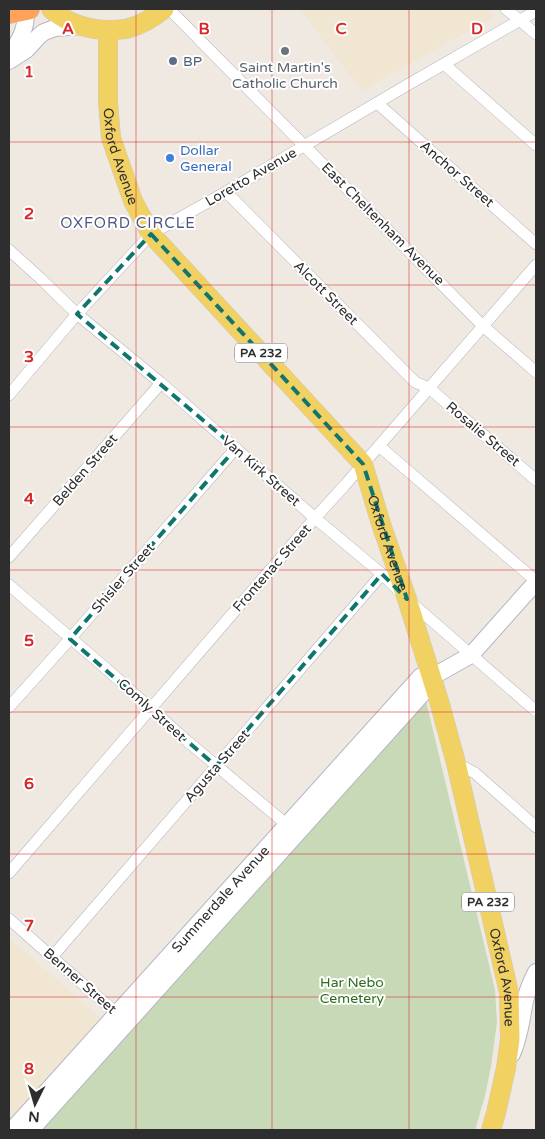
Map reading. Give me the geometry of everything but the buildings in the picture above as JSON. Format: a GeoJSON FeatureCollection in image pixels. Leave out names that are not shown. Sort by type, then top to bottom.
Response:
{"type":"FeatureCollection","features":[{"type":"Feature","properties":{"kind":"highway"},"geometry":{"type":"LineString","coordinates":[[9,13],[27,9]]}},
{"type":"Feature","properties":{"kind":"main road"},"geometry":{"type":"LineString","coordinates":[[51,9],[62,17],[81,26],[98,30],[129,28],[153,17],[164,9]]}},
{"type":"Feature","properties":{"kind":"main road","name":"Oxford Avenue"},"geometry":{"type":"LineString","coordinates":[[108,30],[108,102],[111,138],[134,201],[150,234],[363,464],[432,677],[456,763],[509,994],[510,1039],[506,1068],[491,1130]]}},
{"type":"Feature","properties":{"kind":"street"},"geometry":{"type":"LineString","coordinates":[[9,59],[23,33],[27,9]]}},
{"type":"Feature","properties":{"kind":"street","name":"East Cheltenham Avenue"},"geometry":{"type":"LineString","coordinates":[[170,9],[483,326],[536,372]]}},
{"type":"Feature","properties":{"kind":"street"},"geometry":{"type":"LineString","coordinates":[[506,9],[536,34]]}},
{"type":"Feature","properties":{"kind":"street","name":"Loretto Avenue"},"geometry":{"type":"LineString","coordinates":[[9,395],[77,314],[150,234],[226,192],[536,11]]}},
{"type":"Feature","properties":{"kind":"street"},"geometry":{"type":"LineString","coordinates":[[9,59],[26,50],[44,32],[55,28],[81,26]]}},
{"type":"Feature","properties":{"kind":"street"},"geometry":{"type":"LineString","coordinates":[[444,64],[536,145]]}},
{"type":"Feature","properties":{"kind":"street","name":"Anchor Street"},"geometry":{"type":"LineString","coordinates":[[377,104],[536,244]]}},
{"type":"Feature","properties":{"kind":"street","name":"Alcott Street"},"geometry":{"type":"LineString","coordinates":[[226,192],[414,382],[429,388]]}},
{"type":"Feature","properties":{"kind":"street","name":"Van Kirk Street"},"geometry":{"type":"LineString","coordinates":[[9,250],[77,314],[161,383],[382,574],[407,599],[536,711]]}},
{"type":"Feature","properties":{"kind":"street","name":"Frontenac Street"},"geometry":{"type":"LineString","coordinates":[[9,873],[536,264]]}},
{"type":"Feature","properties":{"kind":"street","name":"Belden Street"},"geometry":{"type":"LineString","coordinates":[[9,558],[161,383]]}},
{"type":"Feature","properties":{"kind":"street","name":"Rosalie Street"},"geometry":{"type":"LineString","coordinates":[[429,388],[536,480]]}},
{"type":"Feature","properties":{"kind":"street"},"geometry":{"type":"LineString","coordinates":[[379,446],[535,587]]}},
{"type":"Feature","properties":{"kind":"street","name":"Shisler Street"},"geometry":{"type":"LineString","coordinates":[[9,707],[236,448]]}},
{"type":"Feature","properties":{"kind":"street","name":"Agusta Street"},"geometry":{"type":"LineString","coordinates":[[52,958],[382,574]]}},
{"type":"Feature","properties":{"kind":"street","name":"Comly Street"},"geometry":{"type":"LineString","coordinates":[[9,585],[216,766],[292,829]]}},
{"type":"Feature","properties":{"kind":"street","name":"Summerdale Avenue"},"geometry":{"type":"LineString","coordinates":[[31,1130],[123,1018],[292,829],[421,676],[432,677],[471,655],[535,587]]}},
{"type":"Feature","properties":{"kind":"street"},"geometry":{"type":"LineString","coordinates":[[456,763],[475,773],[536,827]]}},
{"type":"Feature","properties":{"kind":"street","name":"Benner Street"},"geometry":{"type":"LineString","coordinates":[[9,919],[123,1018]]}},
{"type":"Feature","properties":{"kind":"street"},"geometry":{"type":"LineString","coordinates":[[509,994],[530,979],[536,972]]}},
{"type":"Feature","properties":{"kind":"street"},"geometry":{"type":"LineString","coordinates":[[506,1068],[518,1041],[528,988],[536,972]]}},
{"type":"Feature","properties":{"kind":"street","name":"Summerdale Avenue"},"geometry":{"type":"LineString","coordinates":[[12,1130],[123,1018]]}},
{"type":"Feature","properties":{"kind":"highlighted area"},"geometry":{"type":"Polygon","coordinates":[[[151,234],[363,464],[407,599],[382,574],[216,766],[70,639],[236,448],[77,314],[151,234]]]}},
{"type":"Feature","properties":{"kind":"shaded area"},"geometry":{"type":"Polygon","coordinates":[[[300,9],[487,9],[495,16],[362,91],[300,9]]]}},
{"type":"Feature","properties":{"kind":"shaded area"},"geometry":{"type":"Polygon","coordinates":[[[9,938],[100,1018],[9,1122],[9,938]]]}},
{"type":"Feature","properties":{"kind":"green space","name":"Har Nebo Cemetery"},"geometry":{"type":"Polygon","coordinates":[[[426,701],[495,990],[497,1022],[491,1066],[475,1130],[38,1130],[426,701]]]}},
{"type":"Feature","properties":{"kind":"place","name":"Saint Martin's Catholic Church"},"geometry":{"type":"Point","coordinates":[285,51]}},
{"type":"Feature","properties":{"kind":"place","name":"BP"},"geometry":{"type":"Point","coordinates":[173,61]}},
{"type":"Feature","properties":{"kind":"place","name":"Dollar General"},"geometry":{"type":"Point","coordinates":[170,158]}},
{"type":"Feature","properties":{"kind":"district","name":"OXFORD CIRCLE"},"geometry":{"type":"Point","coordinates":[128,223]}}]}
